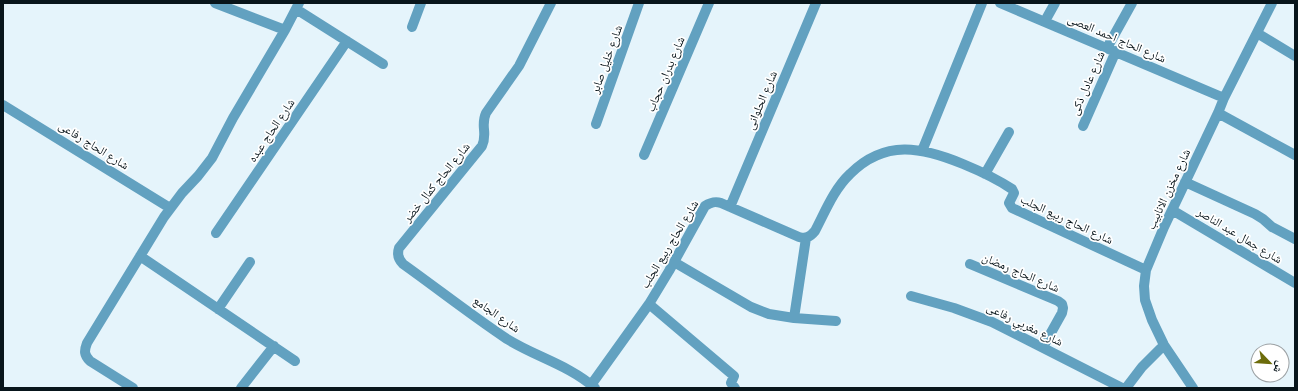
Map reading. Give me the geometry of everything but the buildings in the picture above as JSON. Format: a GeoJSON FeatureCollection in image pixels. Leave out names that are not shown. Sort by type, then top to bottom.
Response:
{"type":"FeatureCollection","features":[{"type":"Feature","properties":{"kind":"street"},"geometry":{"type":"LineString","coordinates":[[215,3],[285,30]]}},
{"type":"Feature","properties":{"kind":"street"},"geometry":{"type":"LineString","coordinates":[[412,27],[422,3]]}},
{"type":"Feature","properties":{"kind":"street","name":"شارع الحاج كمال خضر"},"geometry":{"type":"LineString","coordinates":[[399,248],[482,146],[485,136],[483,118],[519,66],[551,3]]}},
{"type":"Feature","properties":{"kind":"street","name":"شارع خليل صابر"},"geometry":{"type":"LineString","coordinates":[[596,124],[640,3]]}},
{"type":"Feature","properties":{"kind":"street","name":"شارع بدران حجاب"},"geometry":{"type":"LineString","coordinates":[[644,154],[709,3]]}},
{"type":"Feature","properties":{"kind":"street","name":"شارع الحلوانى"},"geometry":{"type":"LineString","coordinates":[[730,207],[816,3]]}},
{"type":"Feature","properties":{"kind":"street"},"geometry":{"type":"LineString","coordinates":[[922,150],[982,3]]}},
{"type":"Feature","properties":{"kind":"street","name":"شارع الحاج احمد العصى"},"geometry":{"type":"LineString","coordinates":[[1000,3],[1224,98]]}},
{"type":"Feature","properties":{"kind":"street"},"geometry":{"type":"LineString","coordinates":[[1045,21],[1055,3]]}},
{"type":"Feature","properties":{"kind":"street","name":"شارع عادل ذكى"},"geometry":{"type":"LineString","coordinates":[[1082,126],[1111,50],[1132,3]]}},
{"type":"Feature","properties":{"kind":"street","name":"شارع مخزن الانابيب"},"geometry":{"type":"LineString","coordinates":[[1193,388],[1164,345],[1152,320],[1145,300],[1144,286],[1146,270],[1224,98],[1257,33],[1268,4]]}},
{"type":"Feature","properties":{"kind":"street"},"geometry":{"type":"LineString","coordinates":[[133,388],[90,361],[86,357],[86,343],[170,208],[212,158],[233,118],[285,30],[297,6],[383,64]]}},
{"type":"Feature","properties":{"kind":"street"},"geometry":{"type":"LineString","coordinates":[[1257,33],[1295,56]]}},
{"type":"Feature","properties":{"kind":"street","name":"شارع الحاج عبده"},"geometry":{"type":"LineString","coordinates":[[216,233],[347,41]]}},
{"type":"Feature","properties":{"kind":"street","name":"شارع الحاج رفاعى"},"geometry":{"type":"LineString","coordinates":[[3,105],[170,208]]}},
{"type":"Feature","properties":{"kind":"street"},"geometry":{"type":"LineString","coordinates":[[1218,113],[1295,155]]}},
{"type":"Feature","properties":{"kind":"street"},"geometry":{"type":"LineString","coordinates":[[985,174],[1008,132]]}},
{"type":"Feature","properties":{"kind":"street","name":"شارع الحاج ربيع الجلب"},"geometry":{"type":"LineString","coordinates":[[593,386],[649,304],[706,206],[712,202],[717,202],[798,237],[806,238],[811,236],[815,231],[840,187],[849,175],[860,165],[886,152],[900,150],[922,150],[950,159],[985,174],[1012,189],[1014,193],[1009,203],[1012,208],[1146,270]]}},
{"type":"Feature","properties":{"kind":"street"},"geometry":{"type":"LineString","coordinates":[[1185,182],[1255,214],[1276,230],[1295,239]]}},
{"type":"Feature","properties":{"kind":"street","name":"شارع جمال عبد الناصر"},"geometry":{"type":"LineString","coordinates":[[1172,210],[1295,282]]}},
{"type":"Feature","properties":{"kind":"street"},"geometry":{"type":"LineString","coordinates":[[794,318],[806,238]]}},
{"type":"Feature","properties":{"kind":"street","name":"شارع الجامع"},"geometry":{"type":"LineString","coordinates":[[399,248],[397,255],[400,261],[508,339],[557,363],[593,386]]}},
{"type":"Feature","properties":{"kind":"street"},"geometry":{"type":"LineString","coordinates":[[140,256],[295,360]]}},
{"type":"Feature","properties":{"kind":"street"},"geometry":{"type":"LineString","coordinates":[[218,309],[250,262]]}},
{"type":"Feature","properties":{"kind":"street"},"geometry":{"type":"LineString","coordinates":[[674,262],[751,307],[769,314],[794,318],[836,321]]}},
{"type":"Feature","properties":{"kind":"street","name":"شارع الحاج رمضان"},"geometry":{"type":"LineString","coordinates":[[970,264],[1062,304],[1062,313],[1043,347]]}},
{"type":"Feature","properties":{"kind":"street","name":"شارع مغربي رفاعى"},"geometry":{"type":"LineString","coordinates":[[911,296],[973,314],[992,322],[1122,388]]}},
{"type":"Feature","properties":{"kind":"street"},"geometry":{"type":"LineString","coordinates":[[649,304],[734,376],[731,383],[735,388]]}},
{"type":"Feature","properties":{"kind":"street"},"geometry":{"type":"LineString","coordinates":[[1126,388],[1142,367],[1164,345]]}},
{"type":"Feature","properties":{"kind":"street"},"geometry":{"type":"LineString","coordinates":[[241,388],[274,346]]}}]}
